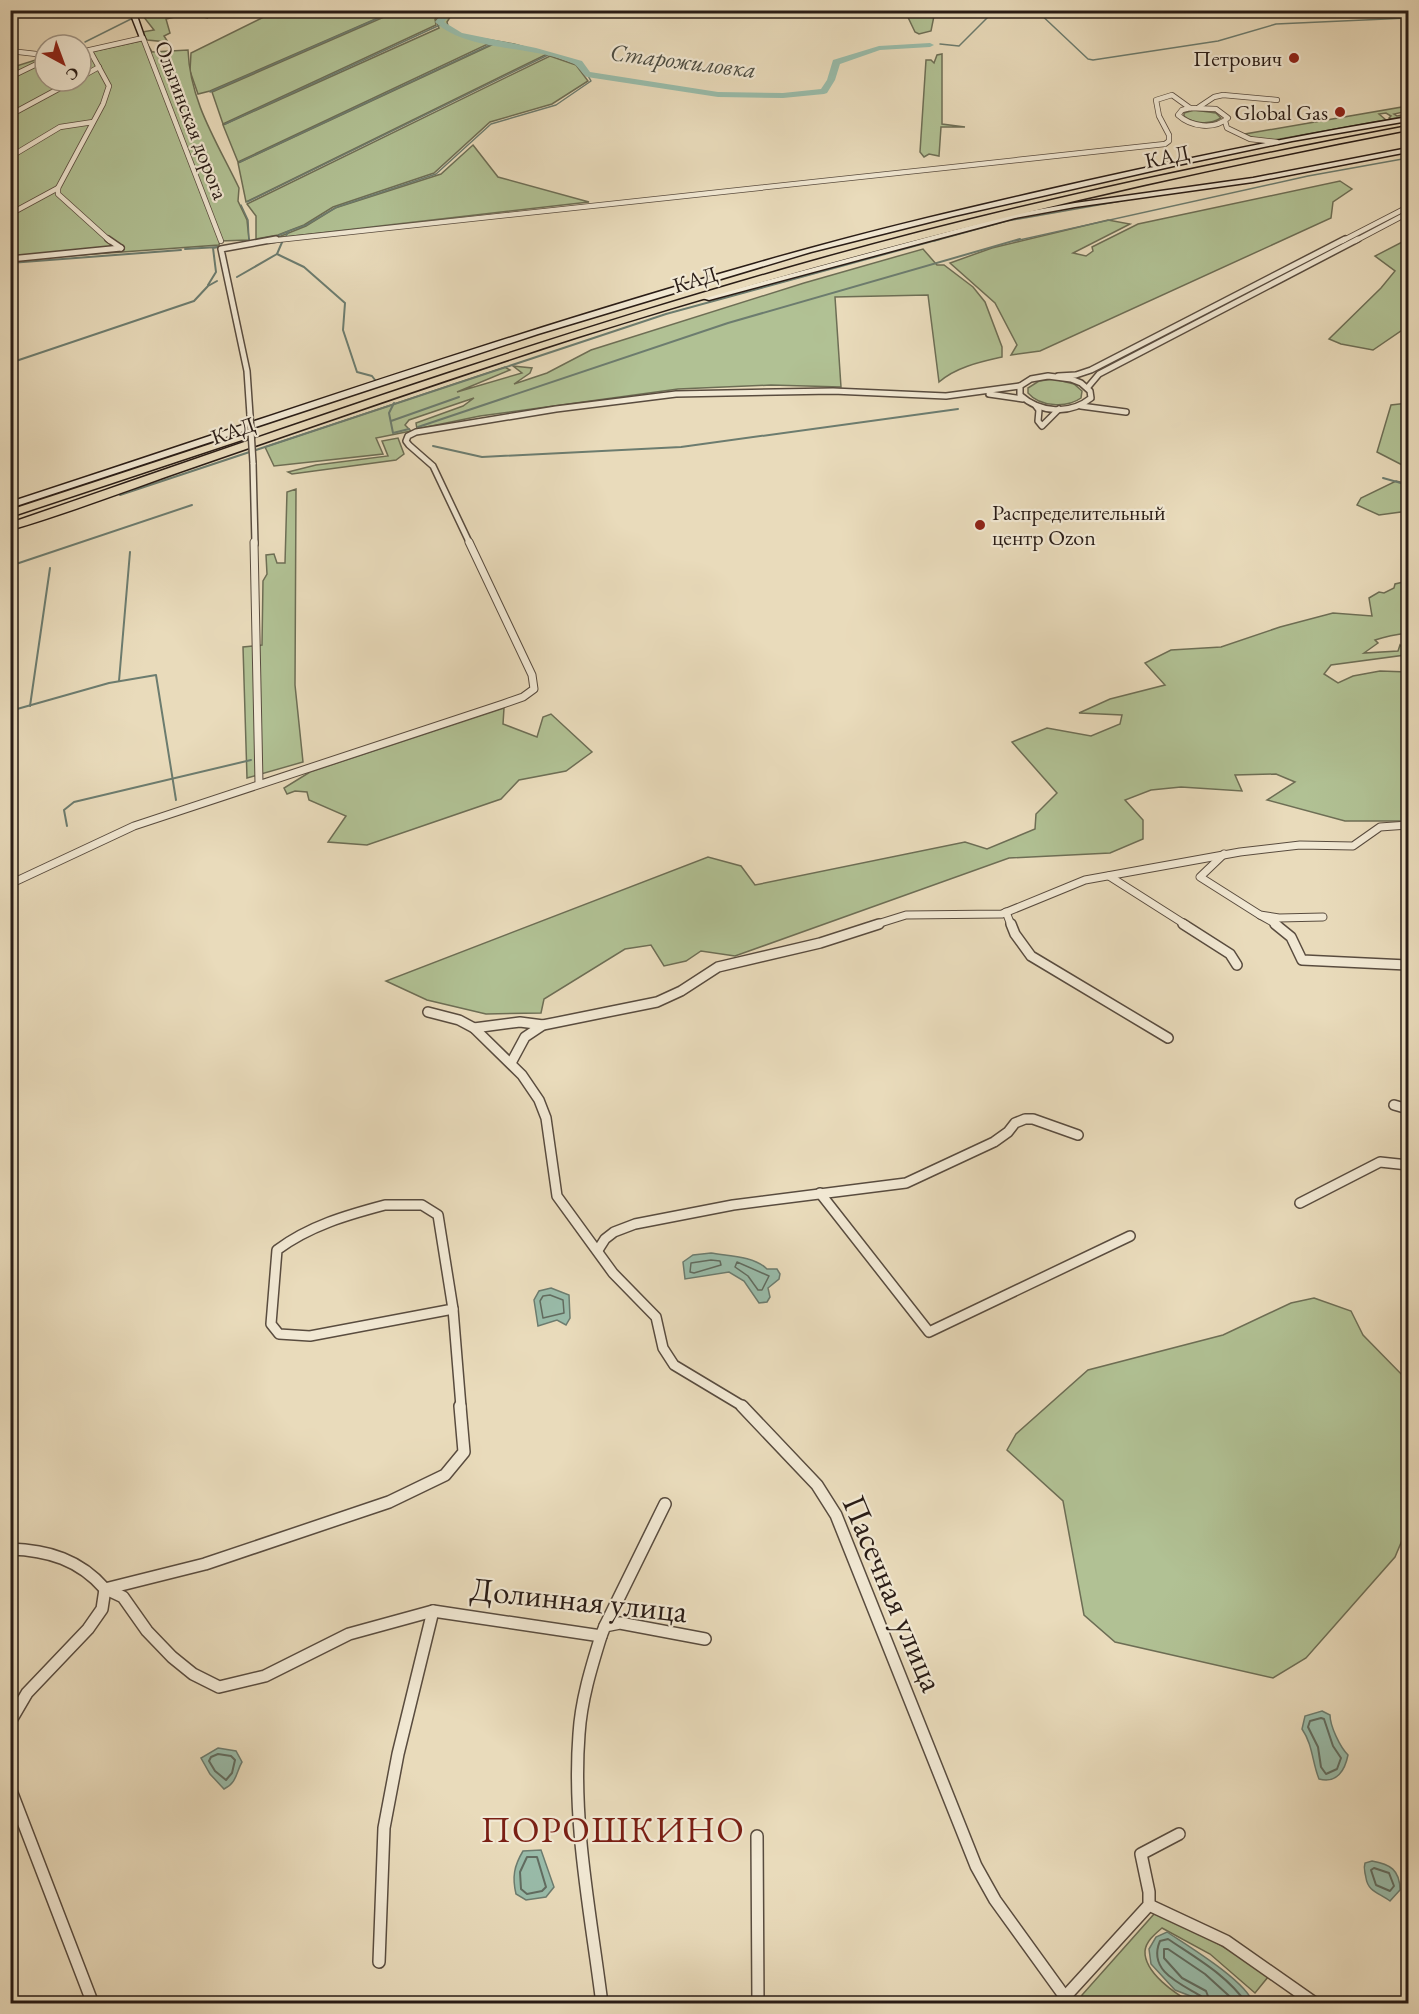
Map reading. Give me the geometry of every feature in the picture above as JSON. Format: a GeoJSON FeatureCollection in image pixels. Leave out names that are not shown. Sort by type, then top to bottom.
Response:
{"type":"FeatureCollection","features":[{"type":"Feature","properties":{"kind":"highway","name":"КАД"},"geometry":{"type":"LineString","coordinates":[[10,514],[507,349],[718,283],[905,231],[1137,177],[1408,121]]}},
{"type":"Feature","properties":{"kind":"highway","name":"КАД"},"geometry":{"type":"LineString","coordinates":[[10,526],[516,355],[902,239],[1025,208],[1210,167],[1408,128]]}},
{"type":"Feature","properties":{"kind":"street","name":"Ольгинская дорога"},"geometry":{"type":"LineString","coordinates":[[132,10],[221,241]]}},
{"type":"Feature","properties":{"kind":"street"},"geometry":{"type":"LineString","coordinates":[[93,50],[143,38]]}},
{"type":"Feature","properties":{"kind":"street"},"geometry":{"type":"LineString","coordinates":[[10,51],[33,55]]}},
{"type":"Feature","properties":{"kind":"street"},"geometry":{"type":"LineString","coordinates":[[10,259],[122,248],[67,204],[58,194],[58,188],[103,104],[109,86],[93,56]]}},
{"type":"Feature","properties":{"kind":"street"},"geometry":{"type":"LineString","coordinates":[[10,77],[33,66]]}},
{"type":"Feature","properties":{"kind":"street"},"geometry":{"type":"LineString","coordinates":[[93,70],[99,67]]}},
{"type":"Feature","properties":{"kind":"street"},"geometry":{"type":"LineString","coordinates":[[10,115],[51,93]]}},
{"type":"Feature","properties":{"kind":"street"},"geometry":{"type":"LineString","coordinates":[[259,783],[253,463],[247,371],[221,249],[278,239],[1165,144],[1169,141],[1169,135],[1159,116],[1157,98],[1172,95],[1188,108]]}},
{"type":"Feature","properties":{"kind":"street"},"geometry":{"type":"LineString","coordinates":[[1198,107],[1217,96],[1277,100]]}},
{"type":"Feature","properties":{"kind":"street"},"geometry":{"type":"LineString","coordinates":[[1232,96],[1217,102],[1215,106],[1227,116],[1229,129],[1245,139],[1280,142]]}},
{"type":"Feature","properties":{"kind":"street"},"geometry":{"type":"LineString","coordinates":[[1175,102],[1188,108]]}},
{"type":"Feature","properties":{"kind":"street"},"geometry":{"type":"LineString","coordinates":[[1220,111],[1198,107],[1179,112],[1182,119],[1226,131],[1240,140],[1242,145],[1233,151]]}},
{"type":"Feature","properties":{"kind":"street"},"geometry":{"type":"LineString","coordinates":[[1204,125],[1226,121]]}},
{"type":"Feature","properties":{"kind":"street"},"geometry":{"type":"LineString","coordinates":[[10,505],[290,412],[713,278],[898,227],[1233,151],[1408,121]]}},
{"type":"Feature","properties":{"kind":"street"},"geometry":{"type":"LineString","coordinates":[[10,157],[60,127],[93,122]]}},
{"type":"Feature","properties":{"kind":"street"},"geometry":{"type":"LineString","coordinates":[[661,310],[1014,216],[1253,180],[1408,150]]}},
{"type":"Feature","properties":{"kind":"street"},"geometry":{"type":"LineString","coordinates":[[10,214],[58,188]]}},
{"type":"Feature","properties":{"kind":"street"},"geometry":{"type":"LineString","coordinates":[[10,884],[134,826],[503,704],[523,697],[534,688],[532,675],[433,466],[426,456],[409,447],[406,441],[408,436],[416,432],[556,409],[676,394],[833,391],[946,396],[1020,386],[1031,379],[1076,375],[1091,370],[1408,207]]}},
{"type":"Feature","properties":{"kind":"street"},"geometry":{"type":"LineString","coordinates":[[1088,387],[1099,374],[1408,213]]}},
{"type":"Feature","properties":{"kind":"street"},"geometry":{"type":"LineString","coordinates":[[1058,376],[1076,380],[1088,387],[1090,398]]}},
{"type":"Feature","properties":{"kind":"street"},"geometry":{"type":"LineString","coordinates":[[1020,386],[1019,390],[1023,399]]}},
{"type":"Feature","properties":{"kind":"street"},"geometry":{"type":"LineString","coordinates":[[977,391],[1023,399],[1040,410],[1038,421],[1042,426],[1059,409]]}},
{"type":"Feature","properties":{"kind":"street"},"geometry":{"type":"LineString","coordinates":[[1081,406],[1090,398]]}},
{"type":"Feature","properties":{"kind":"street"},"geometry":{"type":"LineString","coordinates":[[1090,398],[1126,412]]}},
{"type":"Feature","properties":{"kind":"street"},"geometry":{"type":"LineString","coordinates":[[1036,406],[1059,409],[1081,406],[1112,408]]}},
{"type":"Feature","properties":{"kind":"street"},"geometry":{"type":"LineString","coordinates":[[474,1028],[520,1022],[543,1025],[657,1002],[681,991],[718,967],[820,943],[906,915],[1005,912],[1085,880],[1224,854],[1300,845],[1353,846],[1380,826],[1408,825]]}},
{"type":"Feature","properties":{"kind":"street"},"geometry":{"type":"LineString","coordinates":[[1224,854],[1200,877],[1289,933],[1297,943],[1302,960],[1407,964]]}},
{"type":"Feature","properties":{"kind":"street"},"geometry":{"type":"LineString","coordinates":[[1109,876],[1195,930],[1211,944],[1230,954],[1237,965]]}},
{"type":"Feature","properties":{"kind":"street"},"geometry":{"type":"LineString","coordinates":[[1005,912],[1015,934],[1031,956],[1168,1038]]}},
{"type":"Feature","properties":{"kind":"street"},"geometry":{"type":"LineString","coordinates":[[1260,915],[1279,918],[1323,917]]}},
{"type":"Feature","properties":{"kind":"street","name":"Пасечная улица"},"geometry":{"type":"LineString","coordinates":[[428,1012],[459,1020],[474,1028],[511,1063],[539,1100],[546,1118],[557,1196],[628,1291],[656,1317],[663,1348],[674,1365],[743,1406],[817,1485],[836,1515],[976,1866],[995,1900],[1066,2000]]}},
{"type":"Feature","properties":{"kind":"street"},"geometry":{"type":"LineString","coordinates":[[511,1063],[522,1041],[543,1025]]}},
{"type":"Feature","properties":{"kind":"street"},"geometry":{"type":"LineString","coordinates":[[1394,1106],[1408,1109]]}},
{"type":"Feature","properties":{"kind":"street"},"geometry":{"type":"LineString","coordinates":[[598,1250],[605,1239],[614,1232],[635,1224],[734,1205],[906,1183],[994,1142],[1008,1132],[1015,1123],[1025,1119],[1033,1119],[1078,1135]]}},
{"type":"Feature","properties":{"kind":"street"},"geometry":{"type":"LineString","coordinates":[[1300,1203],[1380,1162],[1408,1165]]}},
{"type":"Feature","properties":{"kind":"street"},"geometry":{"type":"LineString","coordinates":[[820,1193],[929,1332],[1130,1236]]}},
{"type":"Feature","properties":{"kind":"street"},"geometry":{"type":"LineString","coordinates":[[10,1722],[27,1693],[88,1629],[102,1609],[105,1589],[205,1564],[389,1502],[445,1474],[464,1452],[453,1309],[438,1215],[422,1205],[385,1205],[349,1214],[296,1236],[277,1250],[271,1324],[279,1334],[310,1336],[453,1309]]}},
{"type":"Feature","properties":{"kind":"street"},"geometry":{"type":"LineString","coordinates":[[602,2004],[579,1808],[578,1746],[586,1684],[603,1631],[665,1504]]}},
{"type":"Feature","properties":{"kind":"street","name":"Долинная улица"},"geometry":{"type":"LineString","coordinates":[[10,1549],[54,1555],[79,1563],[97,1578],[105,1589],[123,1597],[147,1631],[172,1657],[193,1674],[219,1687],[265,1676],[349,1634],[433,1611],[603,1631],[620,1623],[705,1639]]}},
{"type":"Feature","properties":{"kind":"street"},"geometry":{"type":"LineString","coordinates":[[379,1962],[384,1828],[398,1754],[433,1611]]}},
{"type":"Feature","properties":{"kind":"street"},"geometry":{"type":"LineString","coordinates":[[10,1788],[93,2004]]}},
{"type":"Feature","properties":{"kind":"street"},"geometry":{"type":"LineString","coordinates":[[1066,2000],[1149,1905],[1150,1892],[1140,1864],[1141,1854],[1179,1834]]}},
{"type":"Feature","properties":{"kind":"street"},"geometry":{"type":"LineString","coordinates":[[757,1836],[759,2004]]}},
{"type":"Feature","properties":{"kind":"street"},"geometry":{"type":"LineString","coordinates":[[1149,1905],[1226,1941],[1316,2004]]}},
{"type":"Feature","properties":{"kind":"shaded area"},"geometry":{"type":"Polygon","coordinates":[[[400,10],[445,11],[435,19],[436,25],[223,124],[212,92],[400,10]]]}},
{"type":"Feature","properties":{"kind":"shaded area"},"geometry":{"type":"Polygon","coordinates":[[[160,11],[210,11],[203,14],[208,18],[183,13],[184,15],[166,19],[170,33],[164,36],[168,42],[147,40],[142,32],[154,30],[143,16],[160,11]]]}},
{"type":"Feature","properties":{"kind":"shaded area"},"geometry":{"type":"Polygon","coordinates":[[[276,11],[394,11],[210,91],[198,94],[190,71],[191,53],[276,11]]]}},
{"type":"Feature","properties":{"kind":"shaded area"},"geometry":{"type":"Polygon","coordinates":[[[446,11],[454,11],[447,22],[448,26],[461,35],[514,44],[560,57],[547,54],[246,202],[238,163],[496,43],[492,42],[238,162],[223,125],[439,28],[436,20],[446,11]]]}},
{"type":"Feature","properties":{"kind":"shaded area"},"geometry":{"type":"Polygon","coordinates":[[[905,11],[935,11],[931,31],[919,34],[915,32],[905,11]]]}},
{"type":"Feature","properties":{"kind":"shaded area"},"geometry":{"type":"Polygon","coordinates":[[[145,40],[152,52],[188,50],[190,69],[199,104],[239,188],[238,201],[247,220],[249,240],[220,241],[219,245],[11,260],[10,68],[33,61],[33,93],[93,93],[93,51],[145,40]]]}},
{"type":"Feature","properties":{"kind":"shaded area"},"geometry":{"type":"Polygon","coordinates":[[[942,54],[942,124],[965,127],[941,127],[939,156],[929,154],[924,157],[920,152],[926,60],[934,63],[937,55],[942,54]]]}},
{"type":"Feature","properties":{"kind":"shaded area"},"geometry":{"type":"Polygon","coordinates":[[[550,56],[576,65],[588,81],[552,104],[490,122],[434,173],[333,207],[304,225],[278,235],[256,239],[256,216],[247,204],[550,56]]]}},
{"type":"Feature","properties":{"kind":"shaded area"},"geometry":{"type":"Polygon","coordinates":[[[1408,106],[1408,111],[1394,114],[1397,116],[1408,114],[1408,116],[1391,119],[1389,118],[1391,116],[1386,113],[1379,114],[1386,120],[1280,139],[1262,140],[1245,134],[1408,106]]]}},
{"type":"Feature","properties":{"kind":"shaded area"},"geometry":{"type":"Polygon","coordinates":[[[1194,110],[1216,113],[1221,118],[1202,123],[1184,116],[1184,113],[1194,110]]]}},
{"type":"Feature","properties":{"kind":"shaded area"},"geometry":{"type":"Polygon","coordinates":[[[473,145],[498,177],[589,202],[276,238],[306,226],[335,208],[441,174],[473,145]]]}},
{"type":"Feature","properties":{"kind":"shaded area"},"geometry":{"type":"Polygon","coordinates":[[[1340,181],[1352,189],[1333,202],[1331,218],[1040,351],[1011,355],[1017,345],[995,303],[950,263],[992,248],[1108,220],[1130,224],[1073,253],[1086,256],[1093,251],[1092,247],[1138,224],[1340,181]]]}},
{"type":"Feature","properties":{"kind":"shaded area"},"geometry":{"type":"Polygon","coordinates":[[[1408,239],[1408,326],[1373,350],[1341,344],[1329,339],[1395,271],[1375,256],[1408,239]]]}},
{"type":"Feature","properties":{"kind":"shaded area"},"geometry":{"type":"Polygon","coordinates":[[[923,249],[937,265],[944,265],[973,287],[985,302],[1002,347],[1002,357],[961,369],[939,382],[928,295],[835,297],[841,387],[771,385],[678,389],[480,416],[417,429],[416,423],[463,406],[474,398],[409,420],[405,425],[411,431],[376,438],[383,454],[274,466],[265,447],[505,367],[510,370],[457,392],[522,373],[513,366],[532,368],[530,373],[514,384],[547,373],[591,350],[804,283],[923,249]]]}},
{"type":"Feature","properties":{"kind":"shaded area"},"geometry":{"type":"Polygon","coordinates":[[[1054,379],[1074,384],[1082,391],[1081,398],[1061,405],[1039,401],[1028,393],[1028,388],[1039,381],[1054,379]]]}},
{"type":"Feature","properties":{"kind":"shaded area"},"geometry":{"type":"Polygon","coordinates":[[[1408,403],[1408,468],[1377,452],[1391,405],[1408,403]]]}},
{"type":"Feature","properties":{"kind":"shaded area"},"geometry":{"type":"Polygon","coordinates":[[[398,438],[404,454],[396,460],[292,474],[288,472],[316,465],[388,456],[382,441],[398,438]]]}},
{"type":"Feature","properties":{"kind":"shaded area"},"geometry":{"type":"Polygon","coordinates":[[[1396,481],[1408,484],[1408,511],[1379,515],[1357,505],[1361,498],[1396,481]]]}},
{"type":"Feature","properties":{"kind":"shaded area"},"geometry":{"type":"Polygon","coordinates":[[[296,489],[295,685],[303,762],[247,778],[243,647],[262,645],[263,581],[267,574],[266,555],[274,554],[277,563],[285,563],[287,492],[296,489]]]}},
{"type":"Feature","properties":{"kind":"shaded area"},"geometry":{"type":"Polygon","coordinates":[[[1408,581],[1408,633],[1375,640],[1378,643],[1364,653],[1398,651],[1400,645],[1405,655],[1331,665],[1324,674],[1338,683],[1353,676],[1380,671],[1408,672],[1408,821],[1345,821],[1267,800],[1295,782],[1276,774],[1235,775],[1242,791],[1181,787],[1151,790],[1125,800],[1143,820],[1143,839],[1110,853],[1009,858],[735,956],[701,951],[686,961],[664,966],[651,945],[625,949],[544,999],[541,1013],[486,1014],[427,1000],[386,981],[708,857],[741,866],[755,885],[965,842],[987,849],[1035,829],[1036,814],[1057,793],[1012,742],[1047,728],[1091,736],[1120,724],[1122,715],[1079,713],[1110,699],[1165,685],[1145,663],[1171,650],[1221,647],[1280,627],[1333,613],[1372,616],[1369,598],[1379,592],[1384,593],[1394,588],[1395,584],[1408,581]]]}},
{"type":"Feature","properties":{"kind":"shaded area"},"geometry":{"type":"Polygon","coordinates":[[[504,708],[503,724],[537,737],[543,717],[551,714],[592,752],[566,771],[519,780],[501,799],[367,845],[328,842],[346,816],[309,800],[307,792],[295,791],[287,794],[284,788],[310,772],[504,708]]]}},
{"type":"Feature","properties":{"kind":"shaded area"},"geometry":{"type":"Polygon","coordinates":[[[1314,1298],[1351,1311],[1363,1335],[1408,1381],[1408,1526],[1395,1557],[1306,1658],[1273,1678],[1115,1642],[1084,1615],[1063,1501],[1007,1450],[1016,1434],[1088,1370],[1223,1335],[1291,1303],[1314,1298]]]}},
{"type":"Feature","properties":{"kind":"shaded area"},"geometry":{"type":"Polygon","coordinates":[[[1155,1913],[1214,1941],[1268,1977],[1255,1993],[1210,1954],[1162,1928],[1147,1944],[1146,1959],[1162,1982],[1192,2003],[1081,2004],[1082,1995],[1155,1913]]]}},
{"type":"Feature","properties":{"kind":"water"},"geometry":{"type":"Polygon","coordinates":[[[711,1253],[748,1259],[767,1269],[777,1269],[780,1274],[779,1279],[768,1288],[770,1297],[767,1302],[759,1303],[744,1281],[729,1272],[685,1279],[683,1262],[693,1255],[711,1253]]]}},
{"type":"Feature","properties":{"kind":"water"},"geometry":{"type":"Polygon","coordinates":[[[551,1288],[569,1295],[570,1318],[566,1325],[557,1320],[538,1326],[534,1300],[539,1291],[551,1288]]]}},
{"type":"Feature","properties":{"kind":"water"},"geometry":{"type":"Polygon","coordinates":[[[1322,1711],[1330,1715],[1336,1736],[1348,1755],[1342,1771],[1335,1778],[1325,1780],[1319,1779],[1308,1741],[1302,1729],[1305,1716],[1322,1711]]]}},
{"type":"Feature","properties":{"kind":"water"},"geometry":{"type":"Polygon","coordinates":[[[218,1748],[236,1751],[242,1762],[234,1780],[224,1789],[210,1774],[201,1758],[218,1748]]]}},
{"type":"Feature","properties":{"kind":"water"},"geometry":{"type":"Polygon","coordinates":[[[541,1850],[554,1887],[546,1897],[526,1900],[516,1894],[514,1877],[516,1867],[523,1851],[541,1850]]]}},
{"type":"Feature","properties":{"kind":"water"},"geometry":{"type":"Polygon","coordinates":[[[1372,1861],[1389,1866],[1398,1877],[1400,1890],[1390,1901],[1367,1883],[1364,1865],[1372,1861]]]}},
{"type":"Feature","properties":{"kind":"water"},"geometry":{"type":"Polygon","coordinates":[[[1167,1932],[1228,1975],[1240,1985],[1253,2003],[1200,2003],[1193,1997],[1175,1990],[1151,1964],[1149,1949],[1156,1937],[1167,1932]]]}},
{"type":"Feature","properties":{"kind":"waterway"},"geometry":{"type":"LineString","coordinates":[[138,16],[145,10]]}},
{"type":"Feature","properties":{"kind":"waterway"},"geometry":{"type":"LineString","coordinates":[[210,92],[397,10]]}},
{"type":"Feature","properties":{"kind":"waterway","name":"Старожиловка"},"geometry":{"type":"LineString","coordinates":[[450,10],[439,22],[459,35],[536,50],[579,63],[587,74],[718,95],[783,96],[824,91],[831,80],[836,62],[879,48],[930,45]]}},
{"type":"Feature","properties":{"kind":"waterway","name":"Старожиловка"},"geometry":{"type":"LineString","coordinates":[[940,44],[959,46],[995,10]]}},
{"type":"Feature","properties":{"kind":"waterway","name":"Старожиловка"},"geometry":{"type":"LineString","coordinates":[[1036,10],[1088,59],[1093,60],[1218,41],[1276,24],[1408,18]]}},
{"type":"Feature","properties":{"kind":"waterway"},"geometry":{"type":"LineString","coordinates":[[93,38],[131,19]]}},
{"type":"Feature","properties":{"kind":"waterway"},"geometry":{"type":"LineString","coordinates":[[225,124],[442,24]]}},
{"type":"Feature","properties":{"kind":"waterway"},"geometry":{"type":"LineString","coordinates":[[240,162],[496,42]]}},
{"type":"Feature","properties":{"kind":"waterway"},"geometry":{"type":"LineString","coordinates":[[247,202],[550,54]]}},
{"type":"Feature","properties":{"kind":"waterway"},"geometry":{"type":"LineString","coordinates":[[289,231],[306,225],[337,207],[436,174],[491,124],[556,105],[591,81],[587,74]]}},
{"type":"Feature","properties":{"kind":"waterway"},"geometry":{"type":"LineString","coordinates":[[1015,241],[1308,176],[1408,158]]}},
{"type":"Feature","properties":{"kind":"waterway"},"geometry":{"type":"LineString","coordinates":[[934,241],[1007,221],[1121,201]]}},
{"type":"Feature","properties":{"kind":"waterway"},"geometry":{"type":"LineString","coordinates":[[241,205],[248,220],[249,241]]}},
{"type":"Feature","properties":{"kind":"waterway"},"geometry":{"type":"LineString","coordinates":[[275,237],[289,231]]}},
{"type":"Feature","properties":{"kind":"waterway"},"geometry":{"type":"LineString","coordinates":[[286,236],[289,231]]}},
{"type":"Feature","properties":{"kind":"waterway"},"geometry":{"type":"LineString","coordinates":[[393,404],[666,314],[940,239]]}},
{"type":"Feature","properties":{"kind":"waterway"},"geometry":{"type":"LineString","coordinates":[[418,427],[728,323],[1020,239]]}},
{"type":"Feature","properties":{"kind":"waterway"},"geometry":{"type":"LineString","coordinates":[[277,254],[283,240]]}},
{"type":"Feature","properties":{"kind":"waterway"},"geometry":{"type":"LineString","coordinates":[[185,249],[218,247],[213,248],[216,272],[208,285]]}},
{"type":"Feature","properties":{"kind":"waterway"},"geometry":{"type":"LineString","coordinates":[[10,263],[181,250]]}},
{"type":"Feature","properties":{"kind":"waterway"},"geometry":{"type":"LineString","coordinates":[[237,277],[277,254]]}},
{"type":"Feature","properties":{"kind":"waterway"},"geometry":{"type":"LineString","coordinates":[[277,254],[304,267],[345,303],[343,330],[357,372],[372,376],[375,380]]}},
{"type":"Feature","properties":{"kind":"waterway"},"geometry":{"type":"LineString","coordinates":[[10,363],[194,301],[208,286],[217,281]]}},
{"type":"Feature","properties":{"kind":"waterway"},"geometry":{"type":"LineString","coordinates":[[391,421],[459,397]]}},
{"type":"Feature","properties":{"kind":"waterway"},"geometry":{"type":"LineString","coordinates":[[120,495],[393,404]]}},
{"type":"Feature","properties":{"kind":"waterway"},"geometry":{"type":"LineString","coordinates":[[393,404],[389,413],[393,433],[409,429]]}},
{"type":"Feature","properties":{"kind":"waterway"},"geometry":{"type":"LineString","coordinates":[[433,446],[482,457],[681,447],[958,409]]}},
{"type":"Feature","properties":{"kind":"waterway"},"geometry":{"type":"LineString","coordinates":[[1383,478],[1408,485]]}},
{"type":"Feature","properties":{"kind":"waterway"},"geometry":{"type":"LineString","coordinates":[[10,566],[192,505]]}},
{"type":"Feature","properties":{"kind":"waterway"},"geometry":{"type":"LineString","coordinates":[[119,681],[130,552]]}},
{"type":"Feature","properties":{"kind":"waterway"},"geometry":{"type":"LineString","coordinates":[[30,705],[50,568]]}},
{"type":"Feature","properties":{"kind":"waterway"},"geometry":{"type":"LineString","coordinates":[[30,705],[109,683],[156,675],[173,779]]}},
{"type":"Feature","properties":{"kind":"waterway"},"geometry":{"type":"LineString","coordinates":[[10,711],[30,705]]}},
{"type":"Feature","properties":{"kind":"waterway"},"geometry":{"type":"LineString","coordinates":[[173,779],[251,760]]}},
{"type":"Feature","properties":{"kind":"waterway"},"geometry":{"type":"LineString","coordinates":[[67,826],[64,810],[74,802],[173,779]]}},
{"type":"Feature","properties":{"kind":"waterway"},"geometry":{"type":"LineString","coordinates":[[173,779],[176,800]]}},
{"type":"Feature","properties":{"kind":"place","name":"Петрович"},"geometry":{"type":"Point","coordinates":[1294,58]}},
{"type":"Feature","properties":{"kind":"place","name":"Global Gas"},"geometry":{"type":"Point","coordinates":[1340,112]}},
{"type":"Feature","properties":{"kind":"place","name":"Распределительный центр Ozon"},"geometry":{"type":"Point","coordinates":[980,525]}},
{"type":"Feature","properties":{"kind":"district","name":"ПОРОШКИНО"},"geometry":{"type":"Point","coordinates":[613,1829]}}]}
